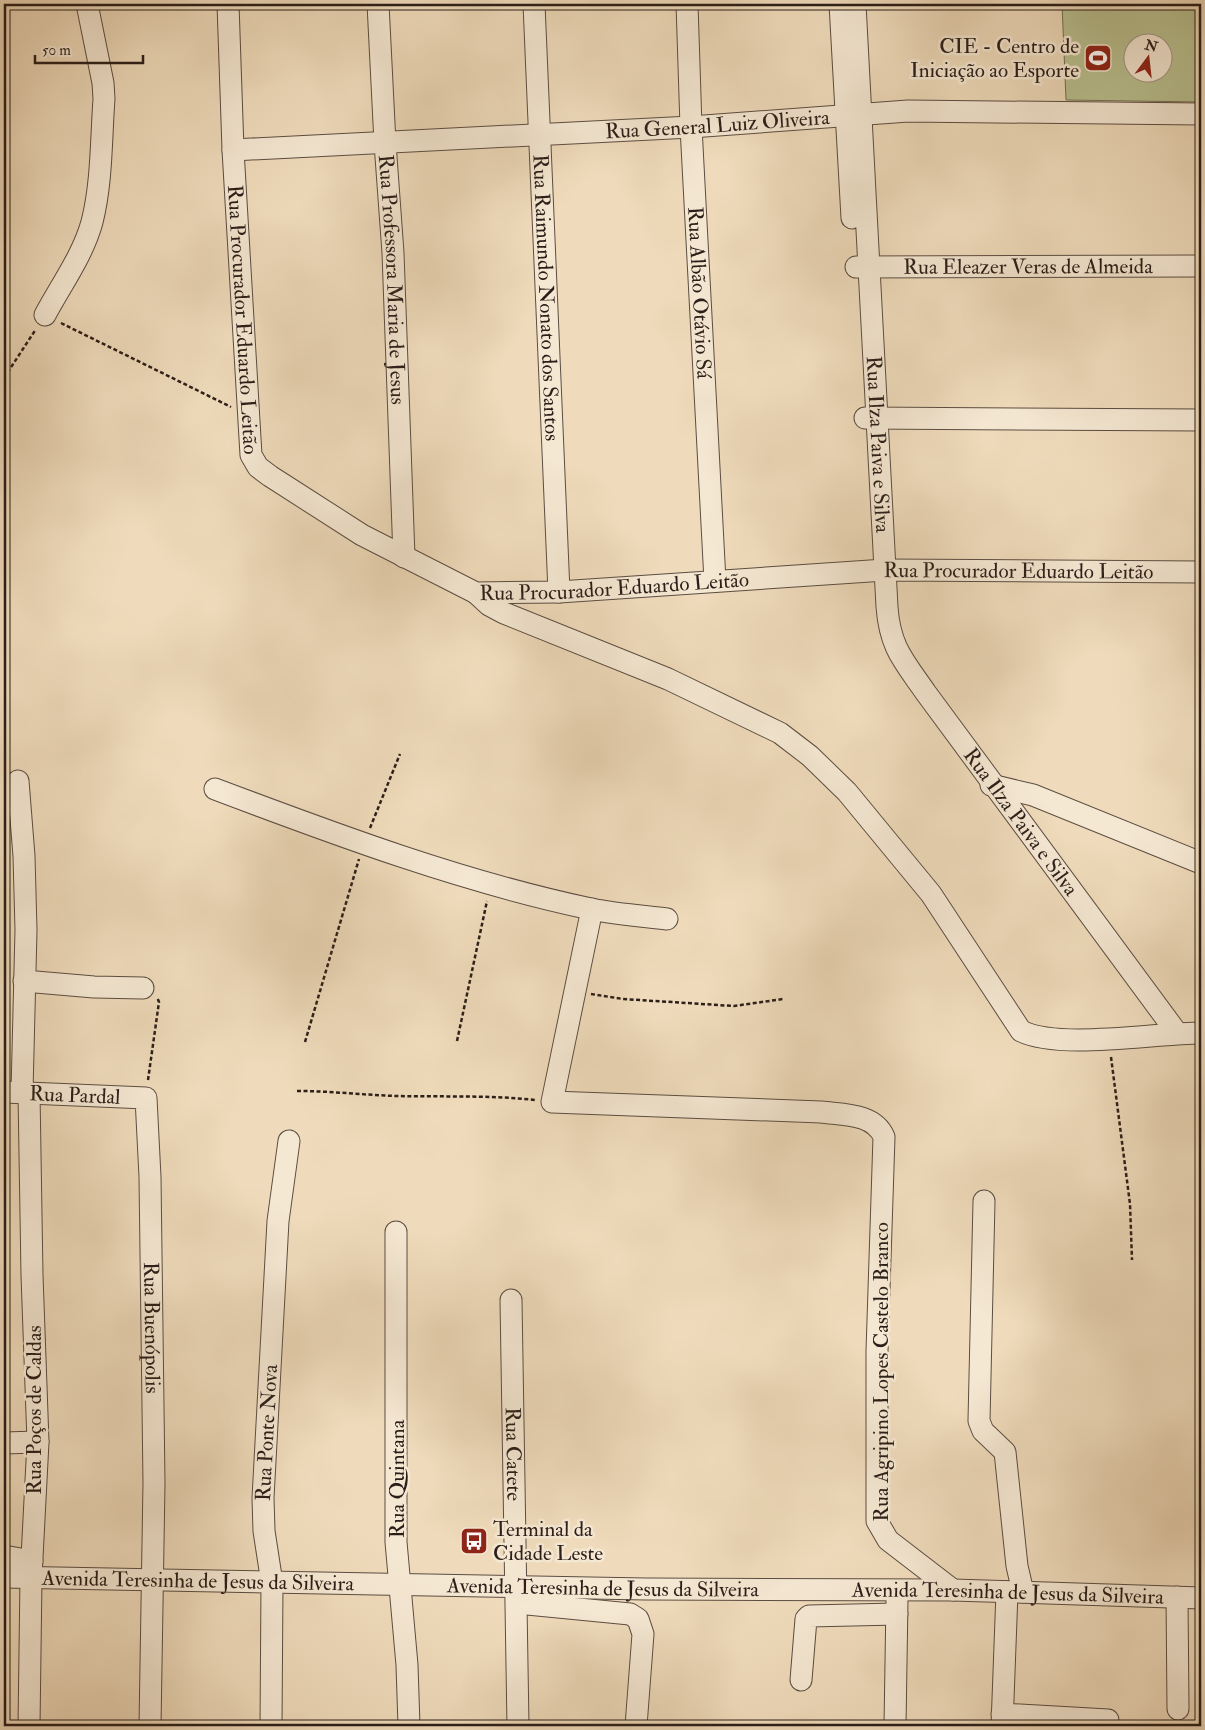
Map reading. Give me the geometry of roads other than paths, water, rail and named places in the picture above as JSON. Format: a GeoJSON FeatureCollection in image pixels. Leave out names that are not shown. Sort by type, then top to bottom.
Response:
{"type":"FeatureCollection","features":[{"type":"Feature","properties":{"kind":"street"},"geometry":{"type":"LineString","coordinates":[[45,315],[77,258],[86,238],[94,209],[104,100],[103,83],[87,4]]}},
{"type":"Feature","properties":{"kind":"street","name":"Rua Procurador Eduardo Leitão"},"geometry":{"type":"LineString","coordinates":[[228,4],[233,150],[247,415],[251,455],[258,467],[332,517],[404,557],[476,593],[559,592],[880,570],[1201,572]]}},
{"type":"Feature","properties":{"kind":"street","name":"Rua Professora Maria de Jesus"},"geometry":{"type":"LineString","coordinates":[[378,4],[384,143],[393,253],[404,557]]}},
{"type":"Feature","properties":{"kind":"street","name":"Rua Raimundo Nonato dos Santos"},"geometry":{"type":"LineString","coordinates":[[534,4],[541,133],[559,592]]}},
{"type":"Feature","properties":{"kind":"street","name":"Rua Albão Otávio Sá"},"geometry":{"type":"LineString","coordinates":[[687,4],[691,126],[715,581]]}},
{"type":"Feature","properties":{"kind":"street","name":"Rua Ilza Paiva e Silva"},"geometry":{"type":"LineString","coordinates":[[840,4],[854,115]]}},
{"type":"Feature","properties":{"kind":"street","name":"Rua Ilza Paiva e Silva"},"geometry":{"type":"LineString","coordinates":[[855,4],[854,115],[880,570],[878,624],[886,652],[896,670],[989,785],[1168,1033]]}},
{"type":"Feature","properties":{"kind":"street","name":"Rua General Luiz Oliveira"},"geometry":{"type":"LineString","coordinates":[[233,150],[691,126],[908,111],[1201,114]]}},
{"type":"Feature","properties":{"kind":"street","name":"Rua Eleazer Veras de Almeida"},"geometry":{"type":"LineString","coordinates":[[862,266],[1201,266]]}},
{"type":"Feature","properties":{"kind":"street"},"geometry":{"type":"LineString","coordinates":[[872,417],[1201,420]]}},
{"type":"Feature","properties":{"kind":"street"},"geometry":{"type":"LineString","coordinates":[[476,593],[499,610],[668,679],[780,733],[834,777],[924,886],[1021,1031],[1047,1038],[1110,1038],[1201,1032]]}},
{"type":"Feature","properties":{"kind":"street","name":"Rua Poços de Caldas"},"geometry":{"type":"LineString","coordinates":[[18,781],[24,856],[26,930],[18,1092],[32,1275],[38,1442],[32,1569],[29,1726]]}},
{"type":"Feature","properties":{"kind":"street"},"geometry":{"type":"LineString","coordinates":[[989,785],[1033,795],[1201,863]]}},
{"type":"Feature","properties":{"kind":"street"},"geometry":{"type":"LineString","coordinates":[[215,788],[363,843],[490,882],[592,909],[667,919]]}},
{"type":"Feature","properties":{"kind":"street","name":"Rua Agripino Lopes Castelo Branco"},"geometry":{"type":"LineString","coordinates":[[592,909],[552,1102],[820,1112],[856,1116],[875,1123],[884,1138],[877,1351],[877,1521],[888,1540],[953,1590]]}},
{"type":"Feature","properties":{"kind":"street"},"geometry":{"type":"LineString","coordinates":[[24,980],[94,987],[143,988]]}},
{"type":"Feature","properties":{"kind":"street","name":"Rua Pardal"},"geometry":{"type":"LineString","coordinates":[[18,1092],[146,1098]]}},
{"type":"Feature","properties":{"kind":"street","name":"Rua Buenópolis"},"geometry":{"type":"LineString","coordinates":[[146,1098],[150,1177],[153,1579],[150,1726]]}},
{"type":"Feature","properties":{"kind":"street","name":"Rua Ponte Nova"},"geometry":{"type":"LineString","coordinates":[[271,1726],[272,1583],[264,1531],[263,1479],[278,1221],[289,1141]]}},
{"type":"Feature","properties":{"kind":"street"},"geometry":{"type":"LineString","coordinates":[[984,1200],[979,1422],[983,1431],[1005,1452],[1017,1566],[1002,1720],[1108,1720]]}},
{"type":"Feature","properties":{"kind":"street","name":"Rua Quintana"},"geometry":{"type":"LineString","coordinates":[[396,1232],[396,1542],[407,1665],[409,1726]]}},
{"type":"Feature","properties":{"kind":"street","name":"Rua Catete"},"geometry":{"type":"LineString","coordinates":[[511,1300],[518,1726]]}},
{"type":"Feature","properties":{"kind":"street"},"geometry":{"type":"LineString","coordinates":[[4,1443],[38,1442]]}},
{"type":"Feature","properties":{"kind":"street"},"geometry":{"type":"LineString","coordinates":[[4,1556],[32,1569]]}},
{"type":"Feature","properties":{"kind":"street","name":"Avenida Teresinha de Jesus da Silveira"},"geometry":{"type":"LineString","coordinates":[[4,1577],[32,1569],[153,1579],[272,1583],[400,1584],[517,1594],[646,1589],[898,1589],[1201,1598]]}},
{"type":"Feature","properties":{"kind":"street"},"geometry":{"type":"LineString","coordinates":[[896,1726],[898,1589]]}},
{"type":"Feature","properties":{"kind":"street"},"geometry":{"type":"LineString","coordinates":[[517,1594],[630,1614],[638,1619],[643,1634],[636,1726]]}},
{"type":"Feature","properties":{"kind":"street"},"geometry":{"type":"LineString","coordinates":[[1177,1597],[1178,1709]]}},
{"type":"Feature","properties":{"kind":"street"},"geometry":{"type":"LineString","coordinates":[[801,1680],[806,1618],[809,1616],[897,1614]]}},
{"type":"Feature","properties":{"kind":"place","name":"CIE - Centro de Iniciação ao Esporte"},"geometry":{"type":"Point","coordinates":[1098,58]}},
{"type":"Feature","properties":{"kind":"place","name":"Terminal da Cidade Leste"},"geometry":{"type":"Point","coordinates":[474,1541]}}]}
